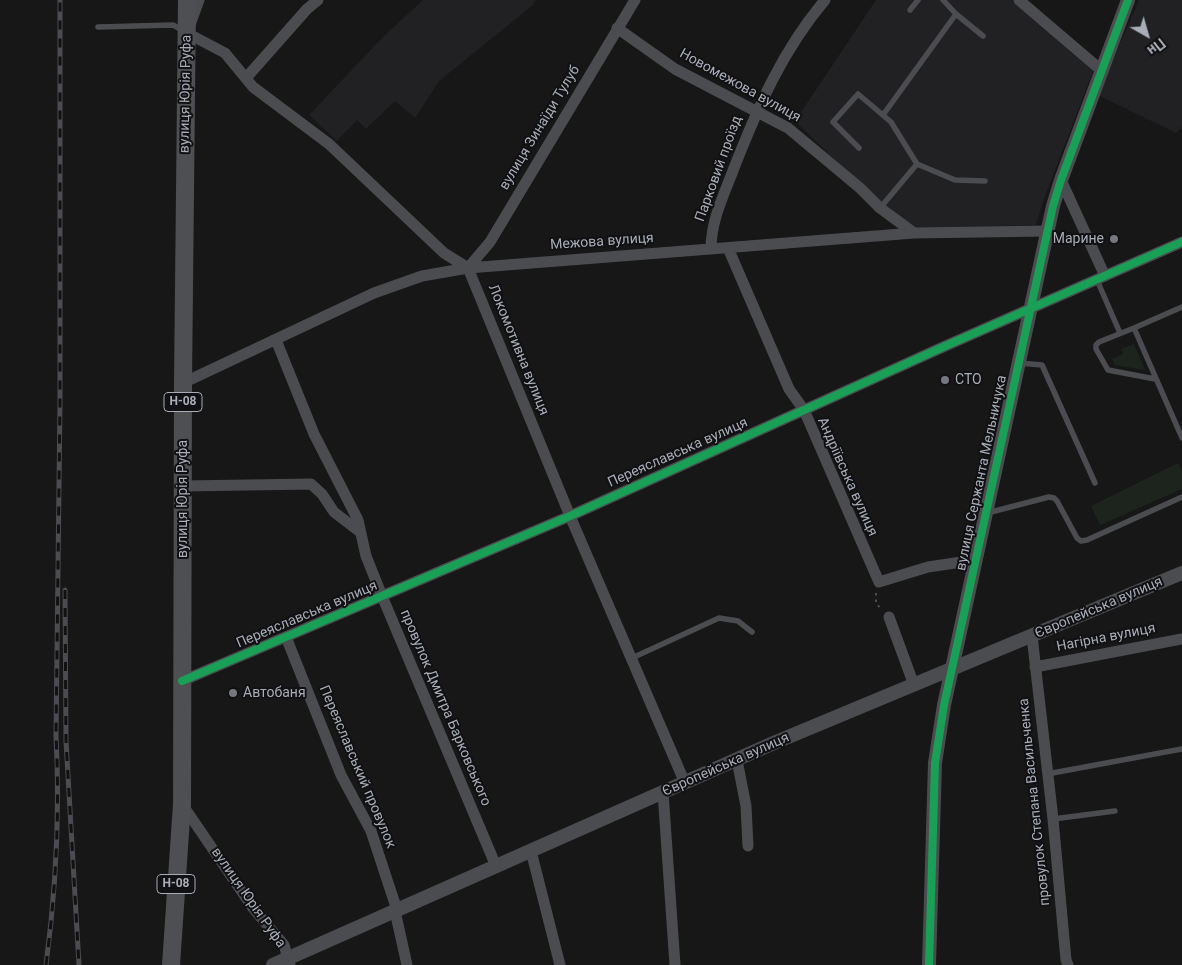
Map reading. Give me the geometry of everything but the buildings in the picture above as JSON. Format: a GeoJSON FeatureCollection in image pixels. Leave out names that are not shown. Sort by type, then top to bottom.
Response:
{"type":"FeatureCollection","features":[{"type":"Feature","properties":{"kind":"main road","name":"вулиця Юрія Руфа"},"geometry":{"type":"LineString","coordinates":[[182,804],[187,0]]}},
{"type":"Feature","properties":{"kind":"main road","name":"Н-08"},"geometry":{"type":"LineString","coordinates":[[170,965],[182,804]]}},
{"type":"Feature","properties":{"kind":"street"},"geometry":{"type":"LineString","coordinates":[[199,0],[187,33],[225,53],[253,87],[329,144],[444,253],[468,268]]}},
{"type":"Feature","properties":{"kind":"street"},"geometry":{"type":"LineString","coordinates":[[246,78],[318,0]]}},
{"type":"Feature","properties":{"kind":"street","name":"вулиця Зинаїди Тулуб"},"geometry":{"type":"LineString","coordinates":[[468,268],[490,242],[616,28],[635,0]]}},
{"type":"Feature","properties":{"kind":"street","name":"Парковий проїзд"},"geometry":{"type":"LineString","coordinates":[[711,249],[711,234],[716,216],[756,112],[777,70],[804,25],[824,0]]}},
{"type":"Feature","properties":{"kind":"street"},"geometry":{"type":"LineString","coordinates":[[1019,0],[1101,70]]}},
{"type":"Feature","properties":{"kind":"street","name":"вулиця Сержанта Мельничука"},"geometry":{"type":"LineString","coordinates":[[929,965],[935,763],[944,705],[1047,231],[1061,180],[1128,0]]}},
{"type":"Feature","properties":{"kind":"street","name":"Новомежова вулиця"},"geometry":{"type":"LineString","coordinates":[[616,28],[675,69],[788,128],[860,188],[880,208],[914,233]]}},
{"type":"Feature","properties":{"kind":"street"},"geometry":{"type":"LineString","coordinates":[[1061,180],[1101,278]]}},
{"type":"Feature","properties":{"kind":"street","name":"Межова вулиця"},"geometry":{"type":"LineString","coordinates":[[184,383],[374,293],[422,276],[468,268],[914,233],[1047,231]]}},
{"type":"Feature","properties":{"kind":"street","name":"Переяславська вулиця"},"geometry":{"type":"LineString","coordinates":[[182,681],[570,516],[1182,242]]}},
{"type":"Feature","properties":{"kind":"street","name":"Андріївська вулиця"},"geometry":{"type":"LineString","coordinates":[[728,248],[789,389],[804,410],[879,582]]}},
{"type":"Feature","properties":{"kind":"street","name":"Локомотивна вулиця"},"geometry":{"type":"LineString","coordinates":[[468,268],[570,516],[685,783]]}},
{"type":"Feature","properties":{"kind":"street","name":"провулок Дмитра Барковського"},"geometry":{"type":"LineString","coordinates":[[276,340],[314,434],[358,520],[366,556],[496,866]]}},
{"type":"Feature","properties":{"kind":"street"},"geometry":{"type":"LineString","coordinates":[[183,486],[311,484],[322,494],[334,512],[360,532]]}},
{"type":"Feature","properties":{"kind":"street"},"geometry":{"type":"LineString","coordinates":[[879,582],[928,566],[975,560]]}},
{"type":"Feature","properties":{"kind":"street","name":"Європейська вулиця"},"geometry":{"type":"LineString","coordinates":[[273,965],[289,962],[396,911],[736,760],[1182,573]]}},
{"type":"Feature","properties":{"kind":"street"},"geometry":{"type":"LineString","coordinates":[[889,617],[914,685]]}},
{"type":"Feature","properties":{"kind":"street","name":"провулок Степана Васильченка"},"geometry":{"type":"LineString","coordinates":[[1032,636],[1068,965]]}},
{"type":"Feature","properties":{"kind":"street","name":"Переяславський провулок"},"geometry":{"type":"LineString","coordinates":[[286,637],[341,775],[371,831],[396,911],[407,965]]}},
{"type":"Feature","properties":{"kind":"street","name":"Нагірна вулиця"},"geometry":{"type":"LineString","coordinates":[[1035,667],[1182,639]]}},
{"type":"Feature","properties":{"kind":"street"},"geometry":{"type":"LineString","coordinates":[[736,760],[746,806],[748,846]]}},
{"type":"Feature","properties":{"kind":"street"},"geometry":{"type":"LineString","coordinates":[[663,792],[675,965]]}},
{"type":"Feature","properties":{"kind":"street","name":"вулиця Юрія Руфа"},"geometry":{"type":"LineString","coordinates":[[182,804],[253,908],[284,945],[289,962]]}},
{"type":"Feature","properties":{"kind":"street"},"geometry":{"type":"LineString","coordinates":[[531,851],[560,965]]}},
{"type":"Feature","properties":{"kind":"lane"},"geometry":{"type":"LineString","coordinates":[[910,10],[918,0]]}},
{"type":"Feature","properties":{"kind":"lane"},"geometry":{"type":"LineString","coordinates":[[942,0],[956,14],[984,36]]}},
{"type":"Feature","properties":{"kind":"lane"},"geometry":{"type":"LineString","coordinates":[[883,115],[956,14]]}},
{"type":"Feature","properties":{"kind":"lane"},"geometry":{"type":"LineString","coordinates":[[98,26],[173,25],[187,33]]}},
{"type":"Feature","properties":{"kind":"lane"},"geometry":{"type":"LineString","coordinates":[[859,148],[833,122],[858,94],[891,122],[917,164],[955,180],[985,180]]}},
{"type":"Feature","properties":{"kind":"lane"},"geometry":{"type":"LineString","coordinates":[[880,208],[917,164]]}},
{"type":"Feature","properties":{"kind":"lane"},"geometry":{"type":"LineString","coordinates":[[1101,278],[1120,334]]}},
{"type":"Feature","properties":{"kind":"lane"},"geometry":{"type":"LineString","coordinates":[[1155,379],[1112,372],[1106,367],[1096,345],[1099,342],[1182,307]]}},
{"type":"Feature","properties":{"kind":"lane"},"geometry":{"type":"LineString","coordinates":[[1134,328],[1182,438]]}},
{"type":"Feature","properties":{"kind":"lane"},"geometry":{"type":"LineString","coordinates":[[1019,363],[1042,365],[1095,483]]}},
{"type":"Feature","properties":{"kind":"lane"},"geometry":{"type":"LineString","coordinates":[[985,514],[1049,497],[1054,498],[1077,538],[1087,540],[1182,497]]}},
{"type":"Feature","properties":{"kind":"lane"},"geometry":{"type":"LineString","coordinates":[[632,658],[719,618],[738,621],[752,632]]}},
{"type":"Feature","properties":{"kind":"lane"},"geometry":{"type":"LineString","coordinates":[[1047,774],[1182,749]]}},
{"type":"Feature","properties":{"kind":"lane"},"geometry":{"type":"LineString","coordinates":[[1053,819],[1115,811]]}},
{"type":"Feature","properties":{"kind":"path"},"geometry":{"type":"LineString","coordinates":[[879,582],[875,597],[876,603],[889,617]]}},
{"type":"Feature","properties":{"kind":"shaded area"},"geometry":{"type":"Polygon","coordinates":[[[423,0],[536,0],[533,5],[439,81],[415,118],[395,101],[366,129],[357,120],[337,141],[309,115],[384,36],[423,0]]]}},
{"type":"Feature","properties":{"kind":"shaded area"},"geometry":{"type":"Polygon","coordinates":[[[876,0],[1011,0],[1094,69],[1044,199],[1036,225],[912,228],[883,207],[795,121],[876,0]]]}},
{"type":"Feature","properties":{"kind":"shaded area"},"geometry":{"type":"Polygon","coordinates":[[[1139,0],[1182,0],[1182,127],[1176,133],[1098,95],[1139,0]]]}},
{"type":"Feature","properties":{"kind":"shaded area"},"geometry":{"type":"Polygon","coordinates":[[[1134,344],[1145,370],[1115,365],[1112,359],[1123,354],[1121,349],[1134,344]]]}},
{"type":"Feature","properties":{"kind":"shaded area"},"geometry":{"type":"Polygon","coordinates":[[[1178,463],[1182,471],[1182,489],[1100,525],[1091,506],[1178,463]]]}},
{"type":"Feature","properties":{"kind":"railway"},"geometry":{"type":"LineString","coordinates":[[46,965],[55,879],[57,822],[60,0]]}},
{"type":"Feature","properties":{"kind":"railway"},"geometry":{"type":"LineString","coordinates":[[65,590],[66,741],[79,965]]}},
{"type":"Feature","properties":{"kind":"cycle path"},"geometry":{"type":"LineString","coordinates":[[929,965],[935,763],[944,705],[1053,206],[1128,0]]}},
{"type":"Feature","properties":{"kind":"cycle path"},"geometry":{"type":"LineString","coordinates":[[182,681],[570,516],[943,347],[1182,242]]}},
{"type":"Feature","properties":{"kind":"place","name":"Марине"},"geometry":{"type":"Point","coordinates":[1114,239]}},
{"type":"Feature","properties":{"kind":"place","name":"СТО"},"geometry":{"type":"Point","coordinates":[945,380]}},
{"type":"Feature","properties":{"kind":"place","name":"Автобаня"},"geometry":{"type":"Point","coordinates":[233,693]}}]}
